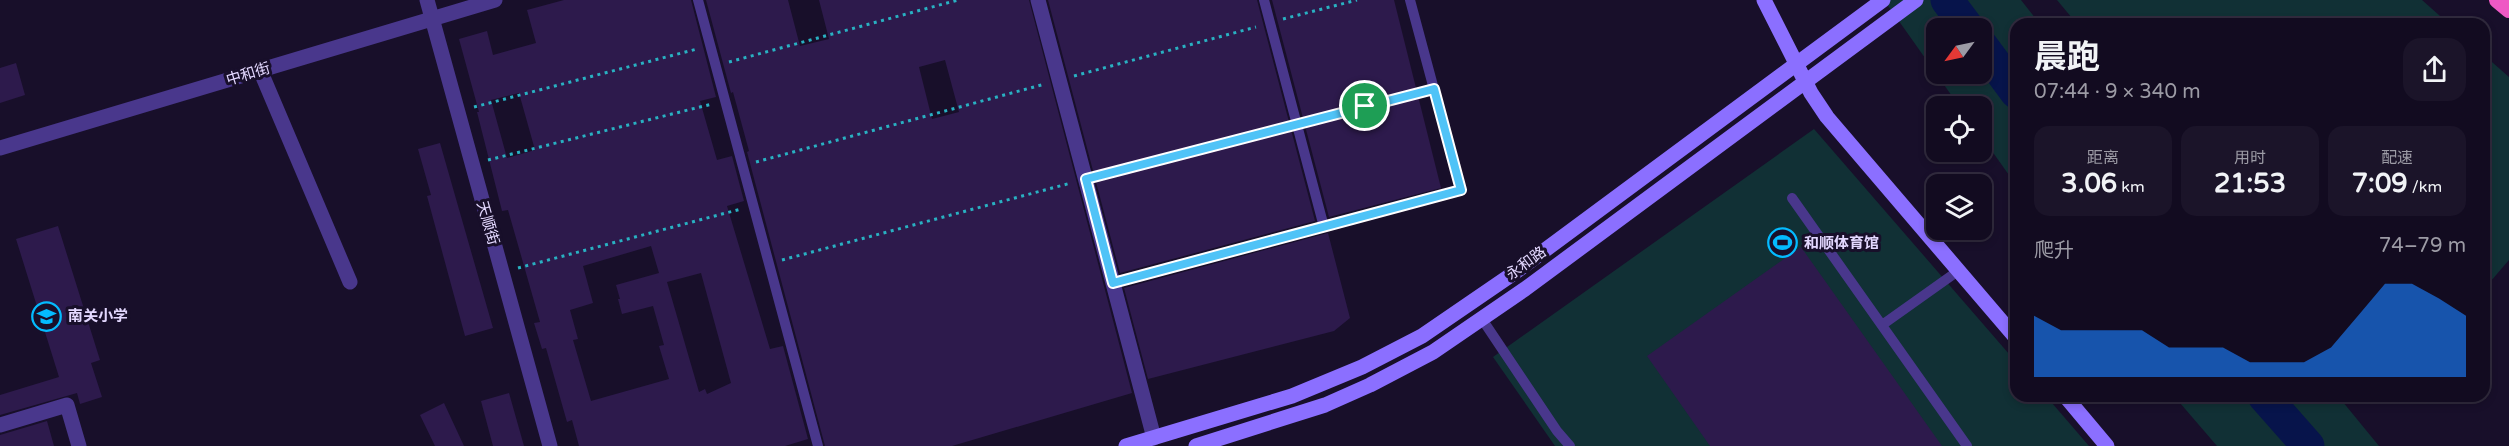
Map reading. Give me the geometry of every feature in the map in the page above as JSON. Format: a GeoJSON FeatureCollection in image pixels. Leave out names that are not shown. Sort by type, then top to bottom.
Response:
{"type":"FeatureCollection","features":[{"type":"Feature","properties":{"kind":"highway"},"geometry":{"type":"LineString","coordinates":[[2497,0],[2509,10]]}},
{"type":"Feature","properties":{"kind":"main road"},"geometry":{"type":"LineString","coordinates":[[1764,0],[1805,81],[1827,117],[2010,331]]}},
{"type":"Feature","properties":{"kind":"main road","name":"永和路"},"geometry":{"type":"LineString","coordinates":[[1126,446],[1309,390],[1362,367],[1422,336],[1514,273],[1883,0]]}},
{"type":"Feature","properties":{"kind":"main road","name":"永和路"},"geometry":{"type":"LineString","coordinates":[[1196,446],[1299,415],[1370,385],[1433,352],[1482,319],[1916,0]]}},
{"type":"Feature","properties":{"kind":"main road"},"geometry":{"type":"LineString","coordinates":[[2070,402],[2107,446]]}},
{"type":"Feature","properties":{"kind":"street","name":"天顺街"},"geometry":{"type":"LineString","coordinates":[[427,0],[550,446]]}},
{"type":"Feature","properties":{"kind":"street","name":"中和街"},"geometry":{"type":"LineString","coordinates":[[0,148],[495,0]]}},
{"type":"Feature","properties":{"kind":"street"},"geometry":{"type":"LineString","coordinates":[[1038,0],[1154,438]]}},
{"type":"Feature","properties":{"kind":"street"},"geometry":{"type":"LineString","coordinates":[[260,70],[350,282]]}},
{"type":"Feature","properties":{"kind":"street"},"geometry":{"type":"LineString","coordinates":[[0,425],[68,405],[80,446]]}},
{"type":"Feature","properties":{"kind":"lane"},"geometry":{"type":"LineString","coordinates":[[698,0],[818,446]]}},
{"type":"Feature","properties":{"kind":"lane"},"geometry":{"type":"LineString","coordinates":[[1263,0],[1324,227]]}},
{"type":"Feature","properties":{"kind":"lane"},"geometry":{"type":"LineString","coordinates":[[1113,283],[1461,190],[1410,0]]}},
{"type":"Feature","properties":{"kind":"lane"},"geometry":{"type":"LineString","coordinates":[[1792,198],[1967,446]]}},
{"type":"Feature","properties":{"kind":"lane"},"geometry":{"type":"LineString","coordinates":[[1882,325],[1958,271]]}},
{"type":"Feature","properties":{"kind":"lane"},"geometry":{"type":"LineString","coordinates":[[1482,319],[1557,431],[1570,446]]}},
{"type":"Feature","properties":{"kind":"path"},"geometry":{"type":"LineString","coordinates":[[716,66],[958,0]]}},
{"type":"Feature","properties":{"kind":"path"},"geometry":{"type":"LineString","coordinates":[[458,112],[710,46]]}},
{"type":"Feature","properties":{"kind":"path"},"geometry":{"type":"LineString","coordinates":[[769,264],[1434,89]]}},
{"type":"Feature","properties":{"kind":"path"},"geometry":{"type":"LineString","coordinates":[[472,164],[725,100]]}},
{"type":"Feature","properties":{"kind":"path"},"geometry":{"type":"LineString","coordinates":[[502,273],[753,205]]}},
{"type":"Feature","properties":{"kind":"green space"},"geometry":{"type":"Polygon","coordinates":[[[1884,0],[2021,0],[2035,18],[2010,18],[2010,177],[1992,151],[1992,96],[1952,96],[1943,84],[1992,84],[1992,18],[1926,18],[1926,59],[1884,0]]]}},
{"type":"Feature","properties":{"kind":"green space"},"geometry":{"type":"Polygon","coordinates":[[[2057,0],[2422,0],[2442,18],[2072,18],[2057,0]]]}},
{"type":"Feature","properties":{"kind":"green space"},"geometry":{"type":"Polygon","coordinates":[[[2490,60],[2509,77],[2509,260],[2490,282],[2490,60]]]}},
{"type":"Feature","properties":{"kind":"green space","name":"和顺体育馆"},"geometry":{"type":"Polygon","coordinates":[[[1814,129],[2010,355],[2010,402],[2051,402],[2089,446],[1555,446],[1493,357],[1814,129]]]}},
{"type":"Feature","properties":{"kind":"green space"},"geometry":{"type":"Polygon","coordinates":[[[2179,402],[2343,402],[2379,446],[2217,446],[2179,402]]]}},
{"type":"Feature","properties":{"kind":"building"},"geometry":{"type":"Polygon","coordinates":[[[564,0],[691,0],[716,97],[700,101],[717,160],[732,156],[744,201],[727,206],[770,349],[783,346],[808,439],[785,446],[579,446],[572,420],[567,422],[546,348],[542,349],[534,323],[540,322],[508,210],[502,211],[459,39],[487,31],[493,55],[536,43],[527,10],[564,0]],[[519,93],[491,100],[507,158],[535,150],[519,93]],[[651,246],[583,266],[593,303],[570,310],[578,339],[573,340],[591,401],[669,379],[659,346],[664,345],[653,306],[622,314],[616,285],[659,273],[651,246]],[[701,273],[667,282],[699,392],[705,389],[707,394],[731,383],[701,273]]]}},
{"type":"Feature","properties":{"kind":"building"},"geometry":{"type":"Polygon","coordinates":[[[706,0],[788,0],[800,46],[829,39],[819,0],[1029,0],[1132,393],[952,446],[825,446],[747,152],[749,151],[733,92],[731,93],[706,0]],[[945,60],[919,67],[932,119],[959,112],[945,60]]]}},
{"type":"Feature","properties":{"kind":"building"},"geometry":{"type":"Polygon","coordinates":[[[1048,0],[1257,0],[1315,221],[1120,273],[1048,0]]]}},
{"type":"Feature","properties":{"kind":"building"},"geometry":{"type":"Polygon","coordinates":[[[1272,0],[1394,0],[1441,188],[1329,217],[1272,0]]]}},
{"type":"Feature","properties":{"kind":"building"},"geometry":{"type":"Polygon","coordinates":[[[16,63],[25,95],[0,103],[0,68],[16,63]]]}},
{"type":"Feature","properties":{"kind":"building"},"geometry":{"type":"Polygon","coordinates":[[[440,143],[493,328],[465,336],[427,196],[431,195],[418,149],[440,143]]]}},
{"type":"Feature","properties":{"kind":"building"},"geometry":{"type":"Polygon","coordinates":[[[58,226],[100,360],[91,363],[102,397],[80,404],[77,393],[0,415],[0,395],[59,377],[16,239],[58,226]]]}},
{"type":"Feature","properties":{"kind":"building"},"geometry":{"type":"Polygon","coordinates":[[[1328,233],[1350,318],[1334,331],[1148,379],[1124,288],[1328,233]]]}},
{"type":"Feature","properties":{"kind":"building"},"geometry":{"type":"Polygon","coordinates":[[[1801,247],[1942,446],[1710,446],[1647,356],[1801,247]]]}},
{"type":"Feature","properties":{"kind":"building"},"geometry":{"type":"Polygon","coordinates":[[[509,393],[524,446],[493,446],[481,401],[509,393]]]}},
{"type":"Feature","properties":{"kind":"building"},"geometry":{"type":"Polygon","coordinates":[[[444,403],[464,446],[435,446],[420,415],[444,403]]]}},
{"type":"Feature","properties":{"kind":"building"},"geometry":{"type":"Polygon","coordinates":[[[47,421],[54,446],[0,446],[0,435],[47,421]]]}},
{"type":"Feature","properties":{"kind":"waterway"},"geometry":{"type":"LineString","coordinates":[[1947,0],[1960,18]]}},
{"type":"Feature","properties":{"kind":"waterway"},"geometry":{"type":"LineString","coordinates":[[1992,60],[2010,84]]}},
{"type":"Feature","properties":{"kind":"waterway"},"geometry":{"type":"LineString","coordinates":[[2269,402],[2308,446]]}},
{"type":"Feature","properties":{"kind":"place","name":"和顺体育馆"},"geometry":{"type":"Point","coordinates":[1783,243]}},
{"type":"Feature","properties":{"kind":"place","name":"南关小学"},"geometry":{"type":"Point","coordinates":[47,316]}},
{"type":"Feature","properties":{"kind":"route"},"geometry":{"type":"LineString","coordinates":[[1434,89],[1461,190],[1113,283],[1086,179],[1365,106],[1434,89]]}}]}
